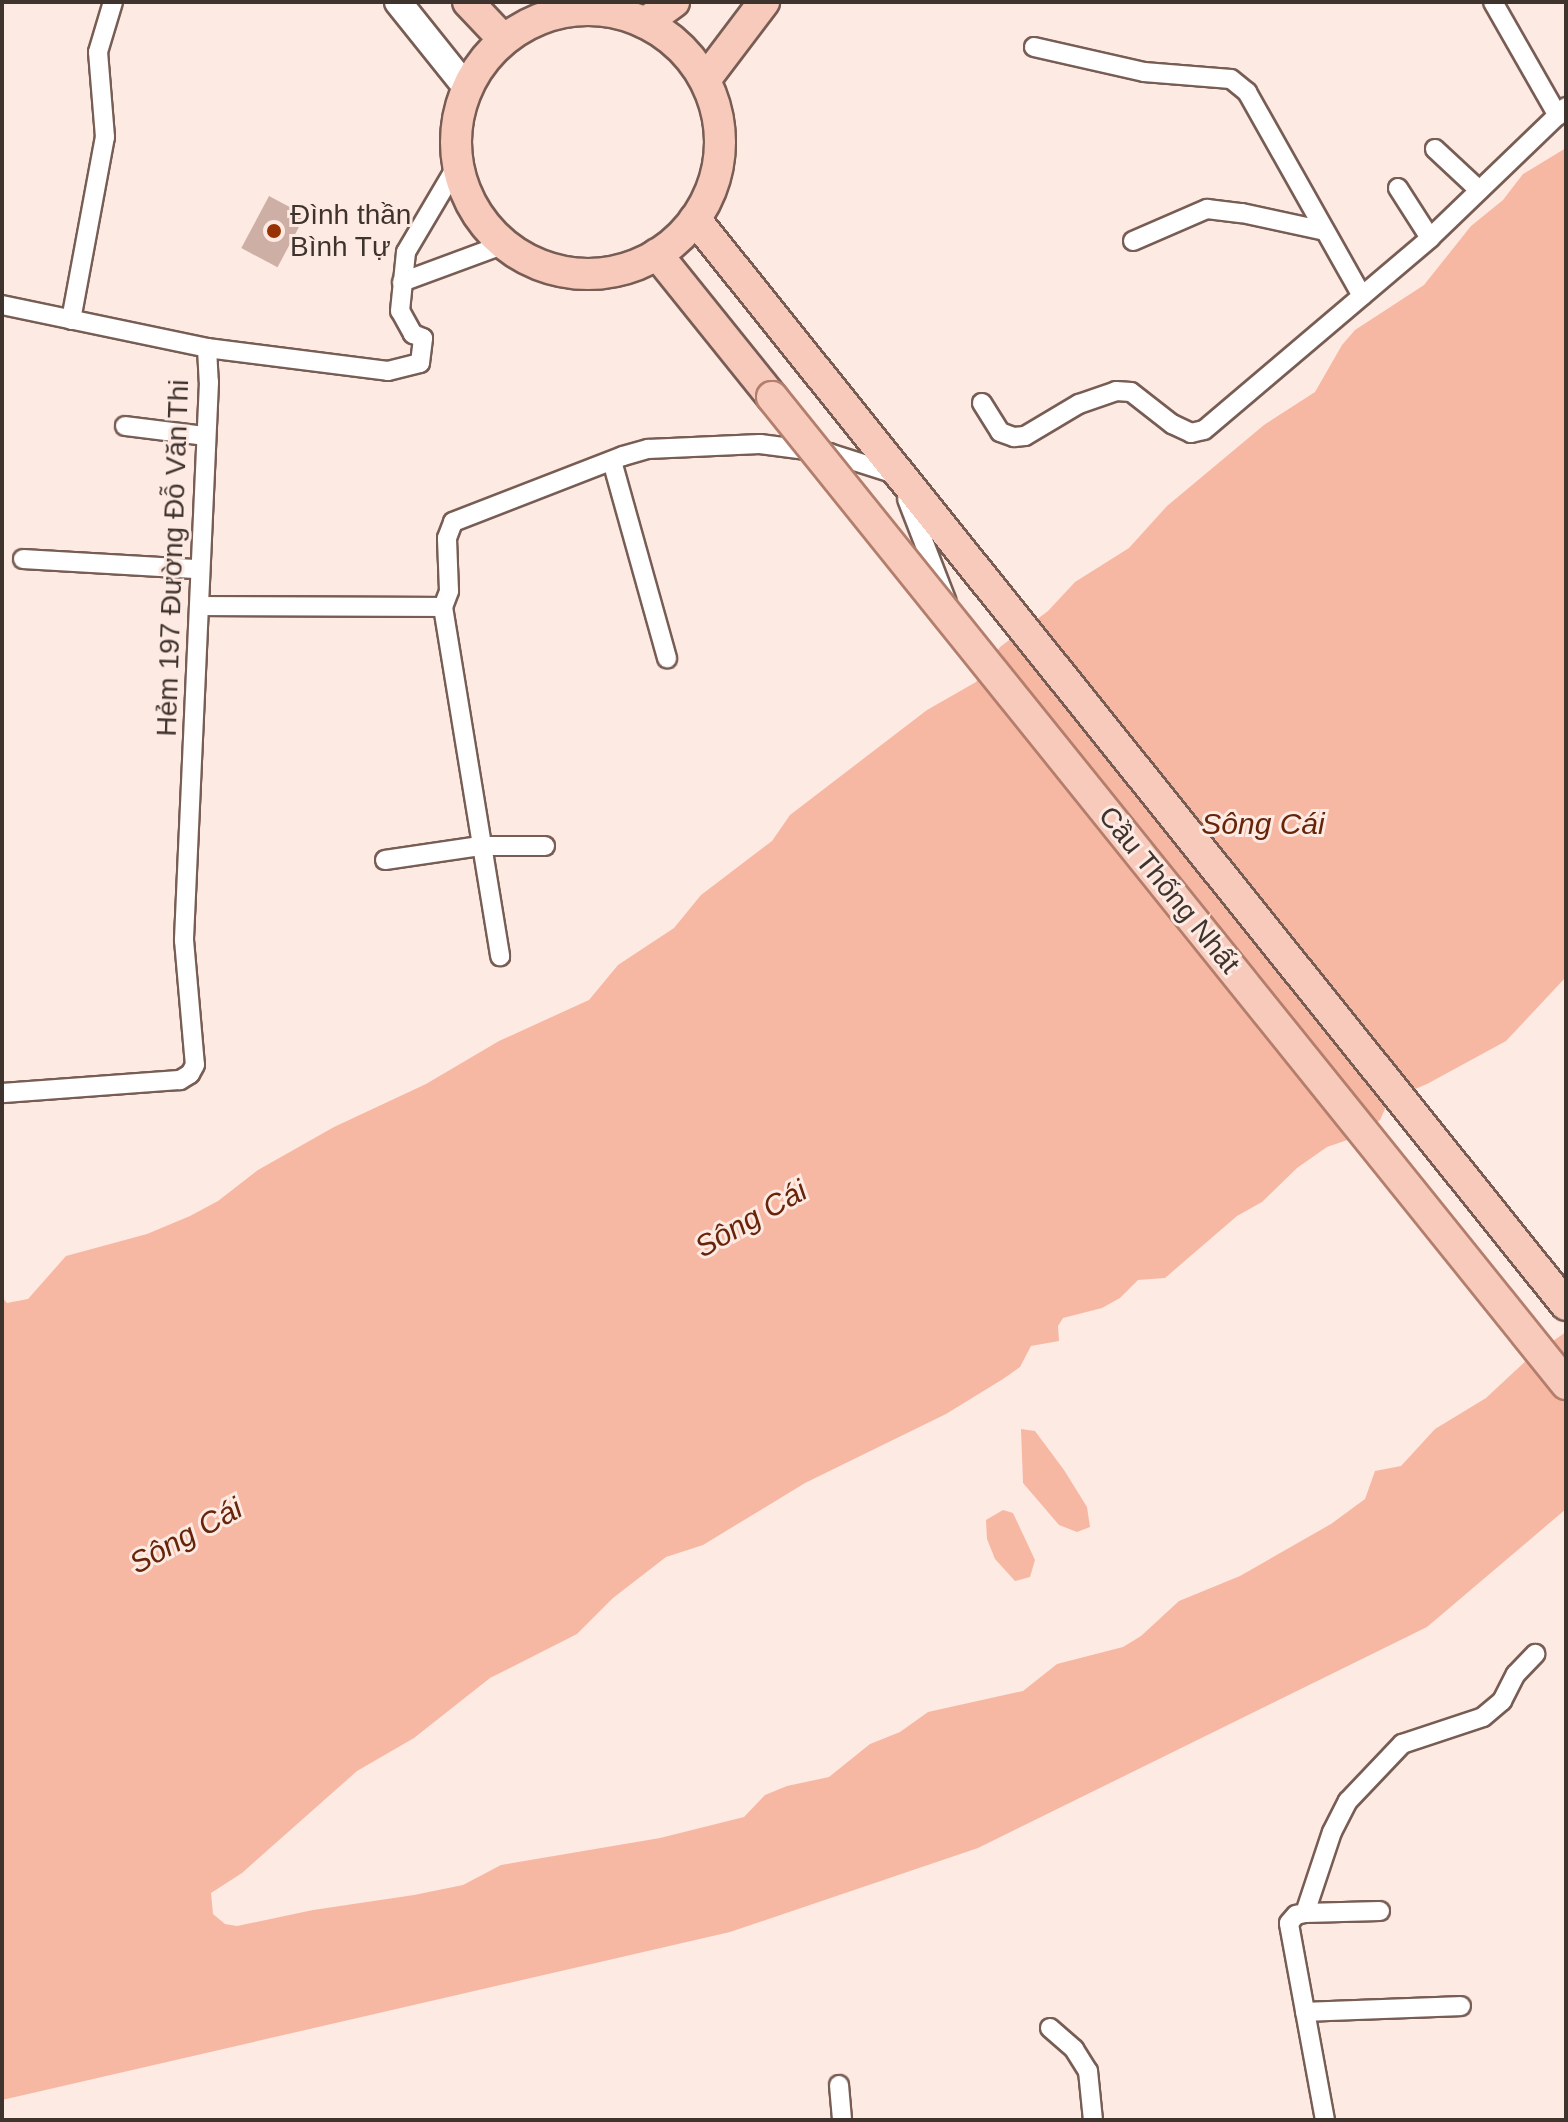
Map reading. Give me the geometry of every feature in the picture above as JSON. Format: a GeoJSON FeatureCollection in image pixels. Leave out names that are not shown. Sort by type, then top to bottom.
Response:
{"type":"FeatureCollection","features":[{"type":"Feature","properties":{"kind":"main road"},"geometry":{"type":"LineString","coordinates":[[398,2],[467,88]]}},
{"type":"Feature","properties":{"kind":"main road"},"geometry":{"type":"LineString","coordinates":[[468,2],[504,40]]}},
{"type":"Feature","properties":{"kind":"main road"},"geometry":{"type":"LineString","coordinates":[[645,23],[674,2]]}},
{"type":"Feature","properties":{"kind":"main road"},"geometry":{"type":"LineString","coordinates":[[705,80],[764,2]]}},
{"type":"Feature","properties":{"kind":"main road"},"geometry":{"type":"LineString","coordinates":[[600,6],[645,23],[680,47],[705,80],[717,115],[720,151],[708,198],[695,219],[657,254],[609,272],[583,273],[533,262],[505,244],[476,212],[458,164],[459,113],[477,70],[504,40],[534,10],[561,13],[600,6]]}},
{"type":"Feature","properties":{"kind":"main road","name":"Cầu Thống Nhất"},"geometry":{"type":"LineString","coordinates":[[695,219],[1566,1305]]}},
{"type":"Feature","properties":{"kind":"main road","name":"Cầu Thống Nhất"},"geometry":{"type":"LineString","coordinates":[[657,254],[1566,1384]]}},
{"type":"Feature","properties":{"kind":"street"},"geometry":{"type":"LineString","coordinates":[[71,320],[105,137],[98,52],[113,2]]}},
{"type":"Feature","properties":{"kind":"street"},"geometry":{"type":"LineString","coordinates":[[982,403],[1000,432],[1014,437],[1025,436],[1079,404],[1116,391],[1131,392],[1172,424],[1191,433],[1204,430],[1430,238],[1562,112],[1493,2]]}},
{"type":"Feature","properties":{"kind":"street"},"geometry":{"type":"LineString","coordinates":[[1034,47],[1144,72],[1231,79],[1247,92],[1362,296]]}},
{"type":"Feature","properties":{"kind":"street"},"geometry":{"type":"LineString","coordinates":[[1435,149],[1479,190]]}},
{"type":"Feature","properties":{"kind":"street"},"geometry":{"type":"LineString","coordinates":[[207,348],[388,371],[420,363],[425,350],[423,338],[413,334],[400,311],[406,252],[458,164]]}},
{"type":"Feature","properties":{"kind":"street"},"geometry":{"type":"LineString","coordinates":[[1398,188],[1430,238]]}},
{"type":"Feature","properties":{"kind":"street"},"geometry":{"type":"LineString","coordinates":[[1133,241],[1207,209],[1242,213],[1325,231]]}},
{"type":"Feature","properties":{"kind":"street"},"geometry":{"type":"LineString","coordinates":[[402,282],[505,244]]}},
{"type":"Feature","properties":{"kind":"street","name":"Hẻm 197 Đường Đỗ Văn Thi"},"geometry":{"type":"LineString","coordinates":[[2,305],[207,348],[209,382],[186,885],[185,974],[195,1065],[190,1074],[180,1080],[2,1093]]}},
{"type":"Feature","properties":{"kind":"street"},"geometry":{"type":"LineString","coordinates":[[125,426],[205,436]]}},
{"type":"Feature","properties":{"kind":"street"},"geometry":{"type":"LineString","coordinates":[[500,956],[443,607],[449,591],[447,538],[453,522],[648,449],[760,444],[829,453],[892,473],[913,512],[960,638]]}},
{"type":"Feature","properties":{"kind":"street"},"geometry":{"type":"LineString","coordinates":[[612,461],[667,658]]}},
{"type":"Feature","properties":{"kind":"street"},"geometry":{"type":"LineString","coordinates":[[23,559],[199,569]]}},
{"type":"Feature","properties":{"kind":"street"},"geometry":{"type":"LineString","coordinates":[[201,606],[443,607]]}},
{"type":"Feature","properties":{"kind":"street"},"geometry":{"type":"LineString","coordinates":[[385,860],[480,846],[545,846]]}},
{"type":"Feature","properties":{"kind":"street"},"geometry":{"type":"LineString","coordinates":[[1305,1913],[1332,1832],[1358,1789],[1402,1744],[1483,1717],[1502,1701],[1516,1674],[1535,1654]]}},
{"type":"Feature","properties":{"kind":"street"},"geometry":{"type":"LineString","coordinates":[[1325,2120],[1289,1923],[1296,1915],[1305,1913],[1380,1911]]}},
{"type":"Feature","properties":{"kind":"street"},"geometry":{"type":"LineString","coordinates":[[1305,2012],[1461,2006]]}},
{"type":"Feature","properties":{"kind":"street"},"geometry":{"type":"LineString","coordinates":[[1050,2028],[1074,2049],[1088,2071],[1093,2120]]}},
{"type":"Feature","properties":{"kind":"street"},"geometry":{"type":"LineString","coordinates":[[839,2085],[842,2120]]}},
{"type":"Feature","properties":{"kind":"water","name":"Sông Cái"},"geometry":{"type":"Polygon","coordinates":[[[1566,148],[1566,977],[1506,1041],[1427,1084],[1389,1100],[1380,1120],[1356,1137],[1327,1147],[1297,1168],[1262,1202],[1237,1216],[1165,1278],[1138,1280],[1120,1298],[1102,1308],[1063,1318],[1058,1326],[1059,1341],[1031,1346],[1020,1367],[1003,1379],[946,1414],[805,1483],[703,1545],[666,1557],[613,1598],[577,1634],[490,1678],[414,1738],[357,1771],[242,1873],[211,1893],[213,1914],[225,1924],[237,1926],[313,1910],[414,1895],[463,1885],[501,1865],[660,1838],[744,1817],[765,1795],[787,1786],[829,1777],[870,1744],[900,1732],[928,1712],[1023,1691],[1057,1664],[1123,1647],[1141,1636],[1179,1601],[1240,1576],[1331,1524],[1365,1499],[1375,1471],[1401,1466],[1435,1429],[1486,1398],[1531,1356],[1566,1332],[1566,1509],[1427,1627],[978,1848],[730,1932],[2,2100],[2,1297],[7,1303],[28,1299],[66,1256],[147,1234],[190,1216],[218,1201],[258,1170],[334,1127],[426,1084],[499,1041],[589,1000],[618,965],[674,928],[701,895],[772,841],[790,815],[927,710],[976,682],[1000,647],[1048,611],[1075,582],[1129,548],[1167,506],[1264,425],[1315,392],[1342,345],[1355,330],[1424,285],[1471,226],[1503,200],[1523,174],[1566,148]]]}},
{"type":"Feature","properties":{"kind":"water"},"geometry":{"type":"Polygon","coordinates":[[[1021,1429],[1035,1431],[1064,1470],[1087,1507],[1090,1527],[1077,1532],[1059,1525],[1023,1483],[1021,1429]]]}},
{"type":"Feature","properties":{"kind":"water"},"geometry":{"type":"Polygon","coordinates":[[[1003,1510],[1013,1513],[1035,1560],[1030,1577],[1015,1581],[995,1559],[987,1539],[986,1520],[1003,1510]]]}},
{"type":"Feature","properties":{"kind":"building","name":"Đình thần Bình Tự"},"geometry":{"type":"Polygon","coordinates":[[[269,196],[305,215],[278,267],[241,248],[269,196]]]}},
{"type":"Feature","properties":{"kind":"place","name":"Đình thần Bình Tự"},"geometry":{"type":"Point","coordinates":[274,231]}}]}
